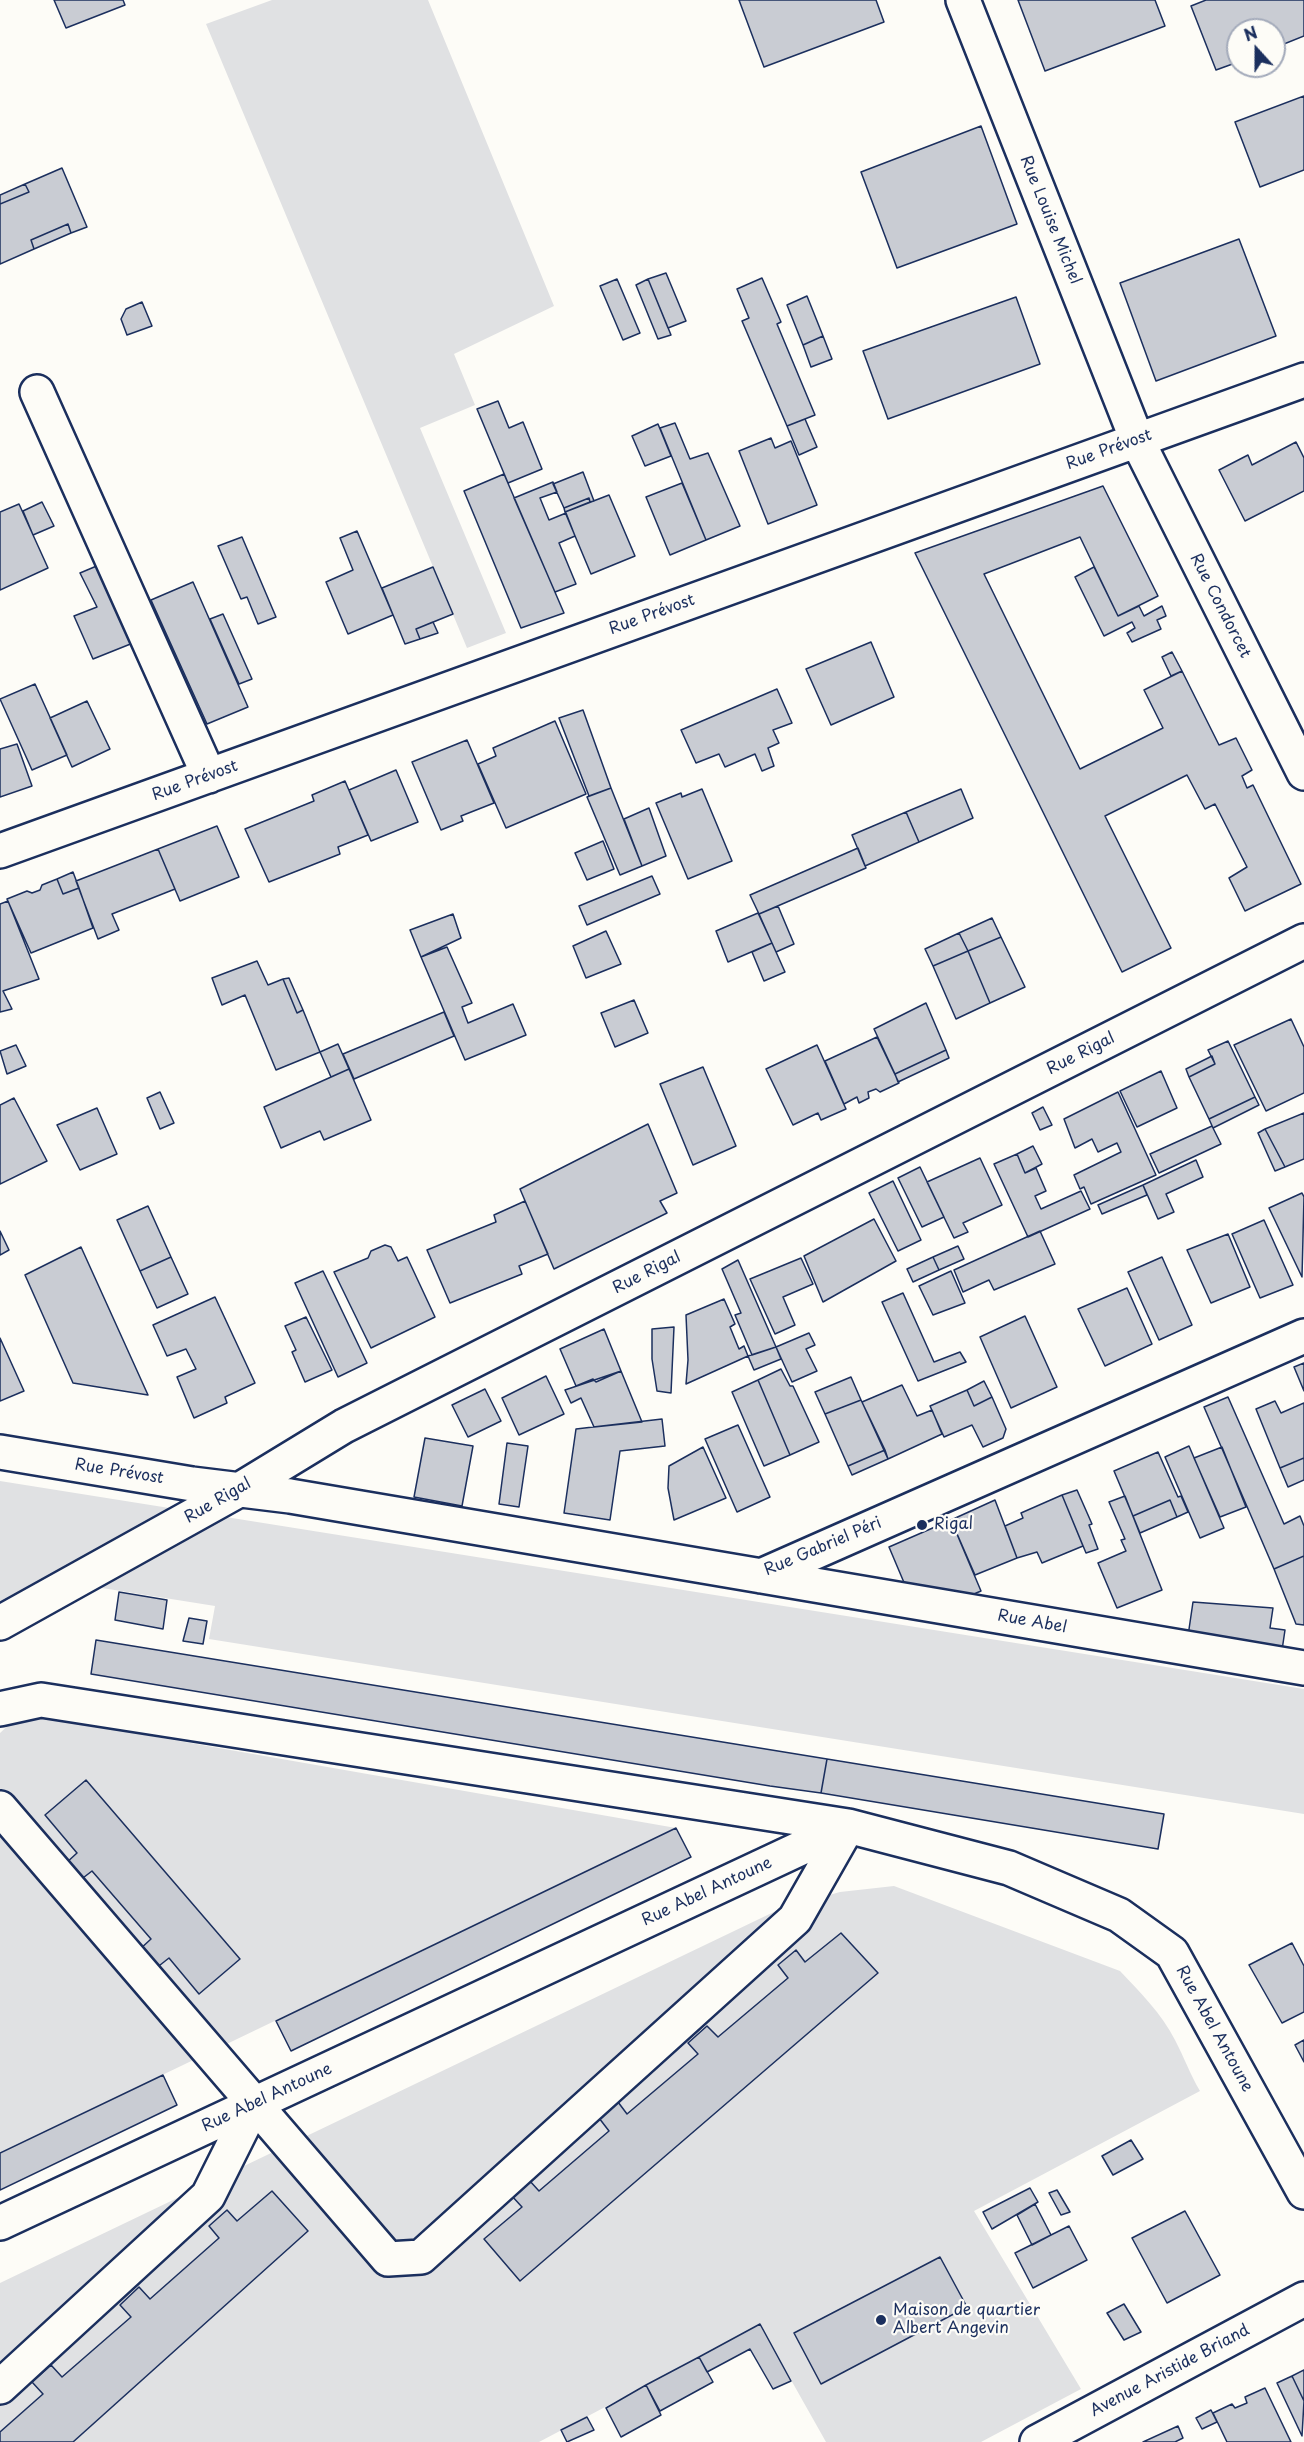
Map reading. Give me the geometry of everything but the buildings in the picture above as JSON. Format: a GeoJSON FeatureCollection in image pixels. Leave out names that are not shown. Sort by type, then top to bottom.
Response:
{"type":"FeatureCollection","features":[{"type":"Feature","properties":{"kind":"street","name":"Rue Louise Michel"},"geometry":{"type":"LineString","coordinates":[[963,0],[1137,440]]}},
{"type":"Feature","properties":{"kind":"street","name":"Rue Prévost"},"geometry":{"type":"LineString","coordinates":[[0,851],[1304,380]]}},
{"type":"Feature","properties":{"kind":"street"},"geometry":{"type":"LineString","coordinates":[[38,392],[209,776]]}},
{"type":"Feature","properties":{"kind":"street","name":"Rue Condorcet"},"geometry":{"type":"LineString","coordinates":[[1137,440],[1304,773]]}},
{"type":"Feature","properties":{"kind":"street","name":"Rue Rigal"},"geometry":{"type":"LineString","coordinates":[[256,1486],[344,1426],[1304,941]]}},
{"type":"Feature","properties":{"kind":"street","name":"Rue Gabriel Péri"},"geometry":{"type":"LineString","coordinates":[[811,1570],[1304,1336]]}},
{"type":"Feature","properties":{"kind":"street","name":"Rue Prévost"},"geometry":{"type":"LineString","coordinates":[[0,1452],[195,1498],[256,1486]]}},
{"type":"Feature","properties":{"kind":"street","name":"Rue Gabriel Péri"},"geometry":{"type":"LineString","coordinates":[[256,1486],[761,1575]]}},
{"type":"Feature","properties":{"kind":"street","name":"Rue Rigal"},"geometry":{"type":"LineString","coordinates":[[0,1623],[195,1498]]}},
{"type":"Feature","properties":{"kind":"street","name":"Rue Abel"},"geometry":{"type":"LineString","coordinates":[[761,1575],[811,1570],[1304,1668]]}},
{"type":"Feature","properties":{"kind":"street"},"geometry":{"type":"LineString","coordinates":[[0,1709],[41,1700],[848,1826],[795,1919],[421,2257],[388,2259],[0,1808]]}},
{"type":"Feature","properties":{"kind":"street","name":"Rue Abel Antoune"},"geometry":{"type":"LineString","coordinates":[[0,2223],[848,1826],[1009,1868],[1119,1915],[1172,1953],[1304,2192]]}},
{"type":"Feature","properties":{"kind":"street"},"geometry":{"type":"LineString","coordinates":[[0,2387],[208,2196],[254,2104]]}},
{"type":"Feature","properties":{"kind":"street","name":"Avenue Aristide Briand"},"geometry":{"type":"LineString","coordinates":[[1037,2442],[1304,2300]]}},
{"type":"Feature","properties":{"kind":"shaded area"},"geometry":{"type":"Polygon","coordinates":[[[272,0],[428,0],[554,306],[454,354],[475,405],[420,428],[506,633],[467,648],[206,24],[272,0]]]}},
{"type":"Feature","properties":{"kind":"shaded area"},"geometry":{"type":"Polygon","coordinates":[[[0,1481],[1304,1689],[1304,1814],[209,1639],[215,1606],[102,1588],[0,1611],[0,1481]]]}},
{"type":"Feature","properties":{"kind":"shaded area"},"geometry":{"type":"Polygon","coordinates":[[[36,1716],[676,1828],[0,2153],[0,1733],[14,1720],[36,1716]]]}},
{"type":"Feature","properties":{"kind":"shaded area"},"geometry":{"type":"Polygon","coordinates":[[[894,1886],[1120,1971],[1164,2021],[1200,2091],[974,2211],[1081,2389],[981,2442],[826,2442],[760,2325],[539,2442],[0,2442],[0,2283],[780,1909],[840,1892],[894,1886]]]}},
{"type":"Feature","properties":{"kind":"place","name":"Rigal"},"geometry":{"type":"Point","coordinates":[922,1525]}},
{"type":"Feature","properties":{"kind":"place","name":"Maison de quartier Albert Angevin"},"geometry":{"type":"Point","coordinates":[881,2320]}}]}
